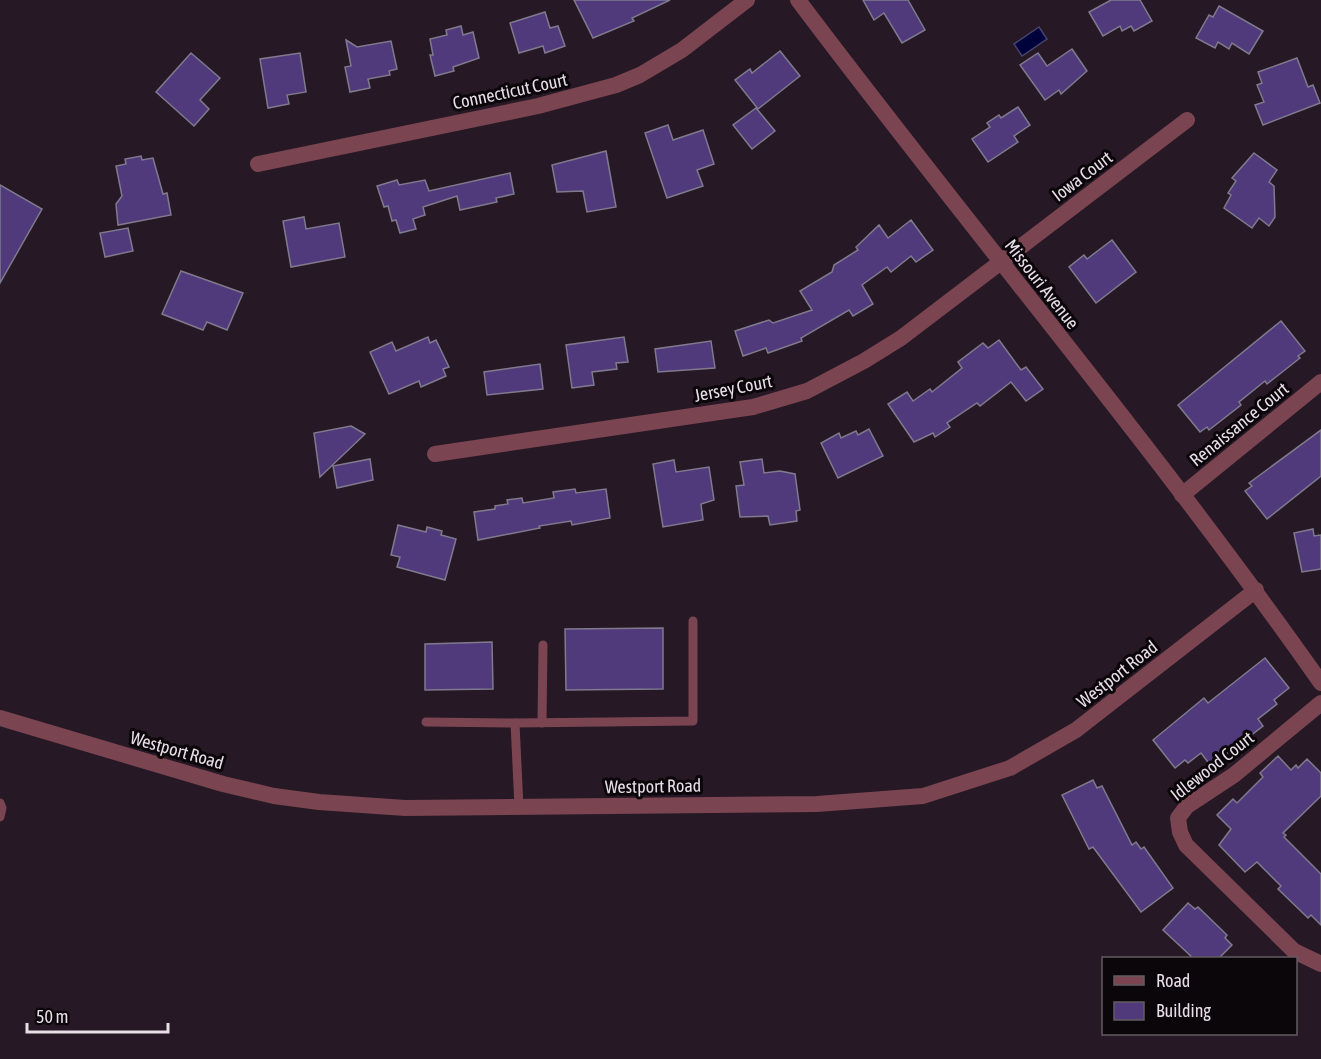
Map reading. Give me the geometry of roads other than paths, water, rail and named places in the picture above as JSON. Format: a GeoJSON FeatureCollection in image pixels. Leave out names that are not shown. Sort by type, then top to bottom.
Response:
{"type":"FeatureCollection","features":[{"type":"Feature","properties":{"kind":"street","name":"Connecticut Court"},"geometry":{"type":"LineString","coordinates":[[258,164],[538,106],[616,85],[640,75],[675,55],[747,0]]}},
{"type":"Feature","properties":{"kind":"street","name":"Missouri Avenue"},"geometry":{"type":"LineString","coordinates":[[798,0],[884,116],[1256,590]]}},
{"type":"Feature","properties":{"kind":"street","name":"Iowa Court"},"geometry":{"type":"LineString","coordinates":[[1000,262],[1187,120]]}},
{"type":"Feature","properties":{"kind":"street","name":"Jersey Court"},"geometry":{"type":"LineString","coordinates":[[435,454],[753,407],[807,391],[864,361],[901,338],[1000,262]]}},
{"type":"Feature","properties":{"kind":"street","name":"Renaissance Court"},"geometry":{"type":"LineString","coordinates":[[1182,495],[1321,382]]}},
{"type":"Feature","properties":{"kind":"street"},"geometry":{"type":"LineString","coordinates":[[1256,590],[1321,683]]}},
{"type":"Feature","properties":{"kind":"street","name":"Westport Road"},"geometry":{"type":"LineString","coordinates":[[0,718],[223,784],[274,796],[405,808],[817,804],[923,796],[1010,768],[1076,730],[1256,590]]}},
{"type":"Feature","properties":{"kind":"street","name":"Idlewood Court"},"geometry":{"type":"LineString","coordinates":[[1321,703],[1234,775],[1187,806],[1178,818],[1180,832],[1186,845],[1294,951],[1321,964]]}},
{"type":"Feature","properties":{"kind":"lane"},"geometry":{"type":"LineString","coordinates":[[426,722],[693,721],[693,621]]}},
{"type":"Feature","properties":{"kind":"lane"},"geometry":{"type":"LineString","coordinates":[[542,723],[543,645]]}},
{"type":"Feature","properties":{"kind":"lane"},"geometry":{"type":"LineString","coordinates":[[515,723],[519,807]]}},
{"type":"Feature","properties":{"kind":"lane"},"geometry":{"type":"LineString","coordinates":[[0,803],[2,808],[0,817]]}}]}
